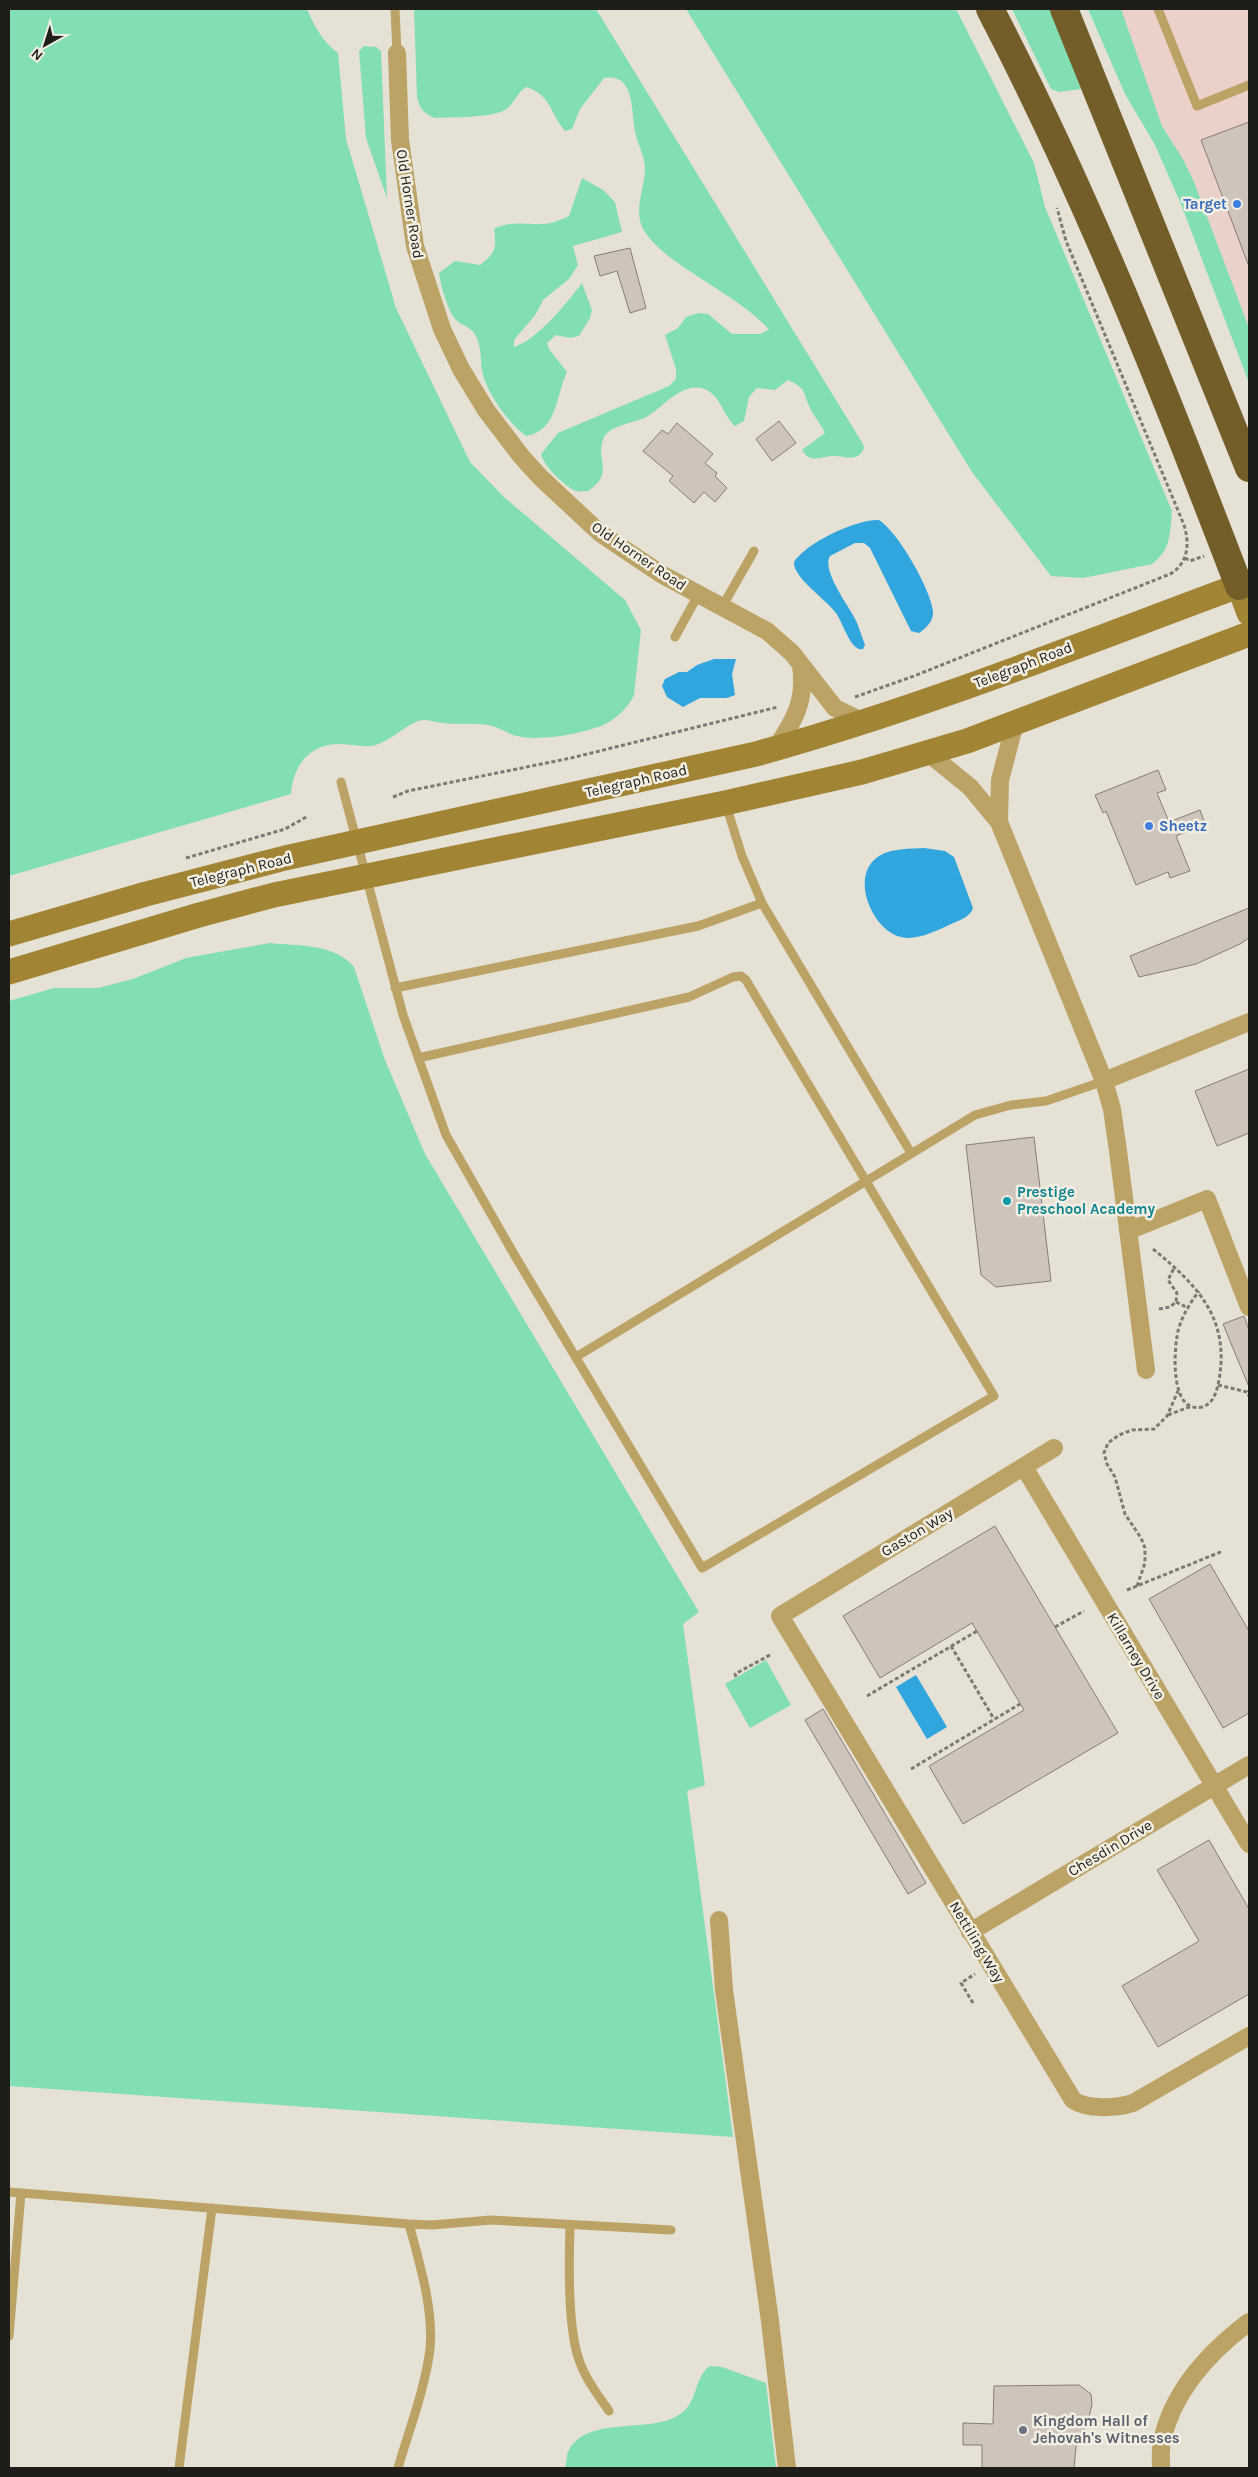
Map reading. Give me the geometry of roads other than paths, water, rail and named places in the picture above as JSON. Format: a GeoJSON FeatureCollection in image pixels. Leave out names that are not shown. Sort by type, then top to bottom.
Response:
{"type":"FeatureCollection","features":[{"type":"Feature","properties":{"kind":"highway"},"geometry":{"type":"LineString","coordinates":[[990,9],[1051,133],[1151,359],[1244,584]]}},
{"type":"Feature","properties":{"kind":"highway"},"geometry":{"type":"LineString","coordinates":[[1064,9],[1249,468]]}},
{"type":"Feature","properties":{"kind":"main road"},"geometry":{"type":"LineString","coordinates":[[1244,584],[1249,613]]}},
{"type":"Feature","properties":{"kind":"main road","name":"Telegraph Road"},"geometry":{"type":"LineString","coordinates":[[9,934],[146,894],[356,842],[776,748],[932,700],[1244,584]]}},
{"type":"Feature","properties":{"kind":"main road"},"geometry":{"type":"LineString","coordinates":[[9,972],[198,914],[365,875],[725,803],[854,774],[928,753],[1015,723],[1249,634]]}},
{"type":"Feature","properties":{"kind":"main road"},"geometry":{"type":"LineString","coordinates":[[714,763],[725,803]]}},
{"type":"Feature","properties":{"kind":"street","name":"Old Horner Road"},"geometry":{"type":"LineString","coordinates":[[397,53],[400,140],[415,246],[435,312],[461,369],[501,431],[559,497],[618,546],[698,595],[752,621],[780,641],[835,708],[864,722]]}},
{"type":"Feature","properties":{"kind":"street"},"geometry":{"type":"LineString","coordinates":[[776,748],[792,723],[800,704],[804,683],[801,665]]}},
{"type":"Feature","properties":{"kind":"street"},"geometry":{"type":"LineString","coordinates":[[999,822],[1001,774],[1015,723]]}},
{"type":"Feature","properties":{"kind":"street"},"geometry":{"type":"LineString","coordinates":[[928,753],[970,787],[999,822],[1104,1081],[1112,1109],[1146,1370]]}},
{"type":"Feature","properties":{"kind":"street"},"geometry":{"type":"LineString","coordinates":[[1104,1081],[1249,1022]]}},
{"type":"Feature","properties":{"kind":"street"},"geometry":{"type":"LineString","coordinates":[[1128,1231],[1207,1199],[1249,1307]]}},
{"type":"Feature","properties":{"kind":"street","name":"Gaston Way"},"geometry":{"type":"LineString","coordinates":[[780,1616],[1054,1448]]}},
{"type":"Feature","properties":{"kind":"street","name":"Killarney Drive"},"geometry":{"type":"LineString","coordinates":[[1024,1467],[1249,1844]]}},
{"type":"Feature","properties":{"kind":"street","name":"Nettiling Way"},"geometry":{"type":"LineString","coordinates":[[780,1616],[1070,2096],[1081,2104],[1116,2106],[1133,2103],[1249,2036]]}},
{"type":"Feature","properties":{"kind":"street","name":"Chesdin Drive"},"geometry":{"type":"LineString","coordinates":[[970,1932],[1249,1766]]}},
{"type":"Feature","properties":{"kind":"street"},"geometry":{"type":"LineString","coordinates":[[718,1920],[724,1990],[770,2321],[786,2468]]}},
{"type":"Feature","properties":{"kind":"street"},"geometry":{"type":"LineString","coordinates":[[1161,2468],[1162,2442],[1177,2399],[1191,2376],[1225,2340],[1249,2322]]}},
{"type":"Feature","properties":{"kind":"lane"},"geometry":{"type":"LineString","coordinates":[[395,9],[397,53]]}},
{"type":"Feature","properties":{"kind":"lane"},"geometry":{"type":"LineString","coordinates":[[1158,9],[1197,106],[1249,85]]}},
{"type":"Feature","properties":{"kind":"lane"},"geometry":{"type":"LineString","coordinates":[[722,607],[754,551]]}},
{"type":"Feature","properties":{"kind":"lane"},"geometry":{"type":"LineString","coordinates":[[675,637],[698,595]]}},
{"type":"Feature","properties":{"kind":"lane"},"geometry":{"type":"LineString","coordinates":[[340,782],[395,988],[418,1058],[446,1135],[702,1568],[994,1396],[746,980],[741,976],[733,977],[689,997],[418,1058]]}},
{"type":"Feature","properties":{"kind":"lane"},"geometry":{"type":"LineString","coordinates":[[725,803],[742,856],[762,903],[911,1153]]}},
{"type":"Feature","properties":{"kind":"lane"},"geometry":{"type":"LineString","coordinates":[[395,988],[698,926],[762,903]]}},
{"type":"Feature","properties":{"kind":"lane"},"geometry":{"type":"LineString","coordinates":[[576,1357],[974,1115],[1011,1105],[1046,1102],[1104,1081]]}},
{"type":"Feature","properties":{"kind":"lane"},"geometry":{"type":"LineString","coordinates":[[9,2192],[409,2224],[432,2225],[491,2220],[671,2230]]}},
{"type":"Feature","properties":{"kind":"lane"},"geometry":{"type":"LineString","coordinates":[[9,2336],[20,2193]]}},
{"type":"Feature","properties":{"kind":"lane"},"geometry":{"type":"LineString","coordinates":[[179,2468],[212,2208]]}},
{"type":"Feature","properties":{"kind":"lane"},"geometry":{"type":"LineString","coordinates":[[398,2468],[422,2385],[430,2349],[430,2330],[426,2301],[409,2224]]}},
{"type":"Feature","properties":{"kind":"lane"},"geometry":{"type":"LineString","coordinates":[[570,2225],[569,2269],[576,2345],[582,2369],[609,2411]]}},
{"type":"Feature","properties":{"kind":"water"},"geometry":{"type":"Polygon","coordinates":[[[879,520],[887,526],[904,548],[920,575],[931,601],[933,615],[929,624],[922,631],[919,633],[911,631],[870,548],[864,543],[855,543],[830,556],[828,563],[833,580],[854,616],[865,645],[863,649],[858,649],[854,646],[835,612],[799,575],[794,562],[809,547],[832,534],[858,523],[879,520]]]}},
{"type":"Feature","properties":{"kind":"water"},"geometry":{"type":"Polygon","coordinates":[[[714,659],[736,659],[732,674],[735,695],[727,698],[700,698],[683,707],[667,697],[662,686],[665,679],[679,672],[687,672],[697,665],[714,659]]]}},
{"type":"Feature","properties":{"kind":"water"},"geometry":{"type":"Polygon","coordinates":[[[924,848],[945,851],[954,857],[973,908],[963,919],[932,932],[913,938],[901,937],[891,933],[881,925],[874,914],[868,902],[865,876],[870,865],[884,853],[901,849],[924,848]]]}},
{"type":"Feature","properties":{"kind":"water"},"geometry":{"type":"Polygon","coordinates":[[[916,1675],[947,1727],[927,1739],[896,1687],[916,1675]]]}},
{"type":"Feature","properties":{"kind":"place","name":"Target"},"geometry":{"type":"Point","coordinates":[1237,204]}},
{"type":"Feature","properties":{"kind":"place","name":"Sheetz"},"geometry":{"type":"Point","coordinates":[1149,826]}},
{"type":"Feature","properties":{"kind":"place","name":"Prestige Preschool Academy"},"geometry":{"type":"Point","coordinates":[1007,1201]}},
{"type":"Feature","properties":{"kind":"place","name":"Kingdom Hall of Jehovah's Witnesses"},"geometry":{"type":"Point","coordinates":[1023,2430]}}]}
